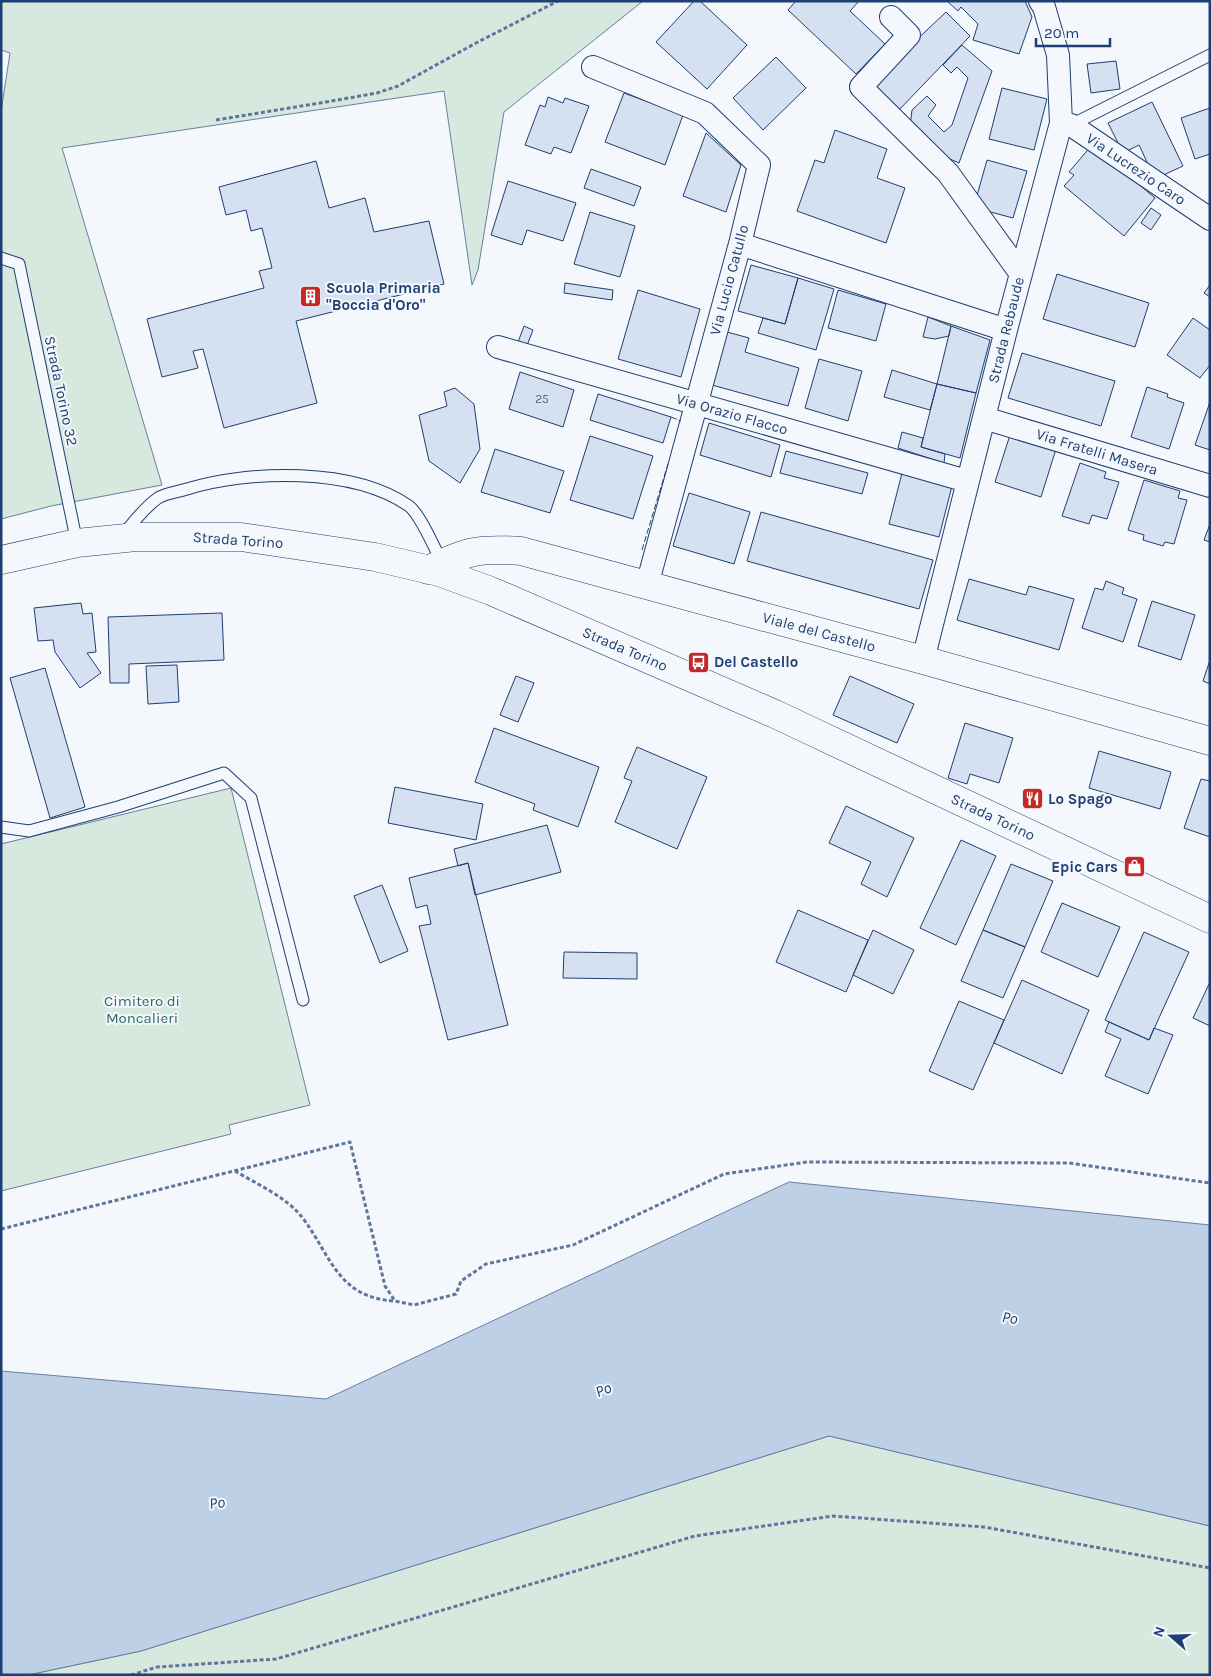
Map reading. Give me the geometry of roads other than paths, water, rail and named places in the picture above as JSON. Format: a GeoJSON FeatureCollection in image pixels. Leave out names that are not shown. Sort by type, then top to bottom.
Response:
{"type":"FeatureCollection","features":[{"type":"Feature","properties":{"kind":"main road","name":"Strada Torino"},"geometry":{"type":"LineString","coordinates":[[1,560],[76,543],[120,539],[245,538],[439,569],[775,714],[1210,919]]}},
{"type":"Feature","properties":{"kind":"main road","name":"Viale del Castello"},"geometry":{"type":"LineString","coordinates":[[439,569],[458,555],[490,549],[521,551],[923,660],[1210,741]]}},
{"type":"Feature","properties":{"kind":"street","name":"Strada Rebaude"},"geometry":{"type":"LineString","coordinates":[[923,660],[1006,330],[1066,124],[1058,55],[1044,7],[1040,1]]}},
{"type":"Feature","properties":{"kind":"street"},"geometry":{"type":"LineString","coordinates":[[891,17],[909,34],[861,87],[948,173],[1021,274]]}},
{"type":"Feature","properties":{"kind":"street","name":"Via Lucio Catullo"},"geometry":{"type":"LineString","coordinates":[[593,67],[705,113],[759,164],[740,244],[647,585]]}},
{"type":"Feature","properties":{"kind":"street","name":"Via Lucrezio Caro"},"geometry":{"type":"LineString","coordinates":[[1066,124],[1210,219]]}},
{"type":"Feature","properties":{"kind":"street"},"geometry":{"type":"LineString","coordinates":[[740,244],[1006,330]]}},
{"type":"Feature","properties":{"kind":"street","name":"Via Orazio Flacco"},"geometry":{"type":"LineString","coordinates":[[498,347],[967,481]]}},
{"type":"Feature","properties":{"kind":"street","name":"Via Fratelli Masera"},"geometry":{"type":"LineString","coordinates":[[984,418],[1210,486]]}},
{"type":"Feature","properties":{"kind":"lane"},"geometry":{"type":"LineString","coordinates":[[1066,124],[1210,55]]}},
{"type":"Feature","properties":{"kind":"lane","name":"Strada Torino 32"},"geometry":{"type":"LineString","coordinates":[[1,258],[20,264],[76,543]]}},
{"type":"Feature","properties":{"kind":"lane"},"geometry":{"type":"LineString","coordinates":[[120,539],[140,515],[159,497],[208,483],[259,476],[297,475],[358,485],[392,497],[410,507],[439,569]]}},
{"type":"Feature","properties":{"kind":"lane"},"geometry":{"type":"LineString","coordinates":[[1,827],[29,830],[224,774],[251,798],[303,1000]]}},
{"type":"Feature","properties":{"kind":"water","name":"Po"},"geometry":{"type":"Polygon","coordinates":[[[789,1182],[1210,1225],[1210,1526],[829,1436],[141,1651],[28,1675],[1,1675],[1,1371],[326,1399],[789,1182]]]}},
{"type":"Feature","properties":{"kind":"place","name":"Scuola Primaria \"Boccia d'Oro\""},"geometry":{"type":"Point","coordinates":[310,297]}},
{"type":"Feature","properties":{"kind":"place","name":"Del Castello"},"geometry":{"type":"Point","coordinates":[698,662]}},
{"type":"Feature","properties":{"kind":"place","name":"Lo Spago"},"geometry":{"type":"Point","coordinates":[1032,799]}},
{"type":"Feature","properties":{"kind":"place","name":"Epic Cars"},"geometry":{"type":"Point","coordinates":[1134,867]}},
{"type":"Feature","properties":{"kind":"park label","name":"Cimitero di Moncalieri"},"geometry":{"type":"Point","coordinates":[142,1010]}}]}
